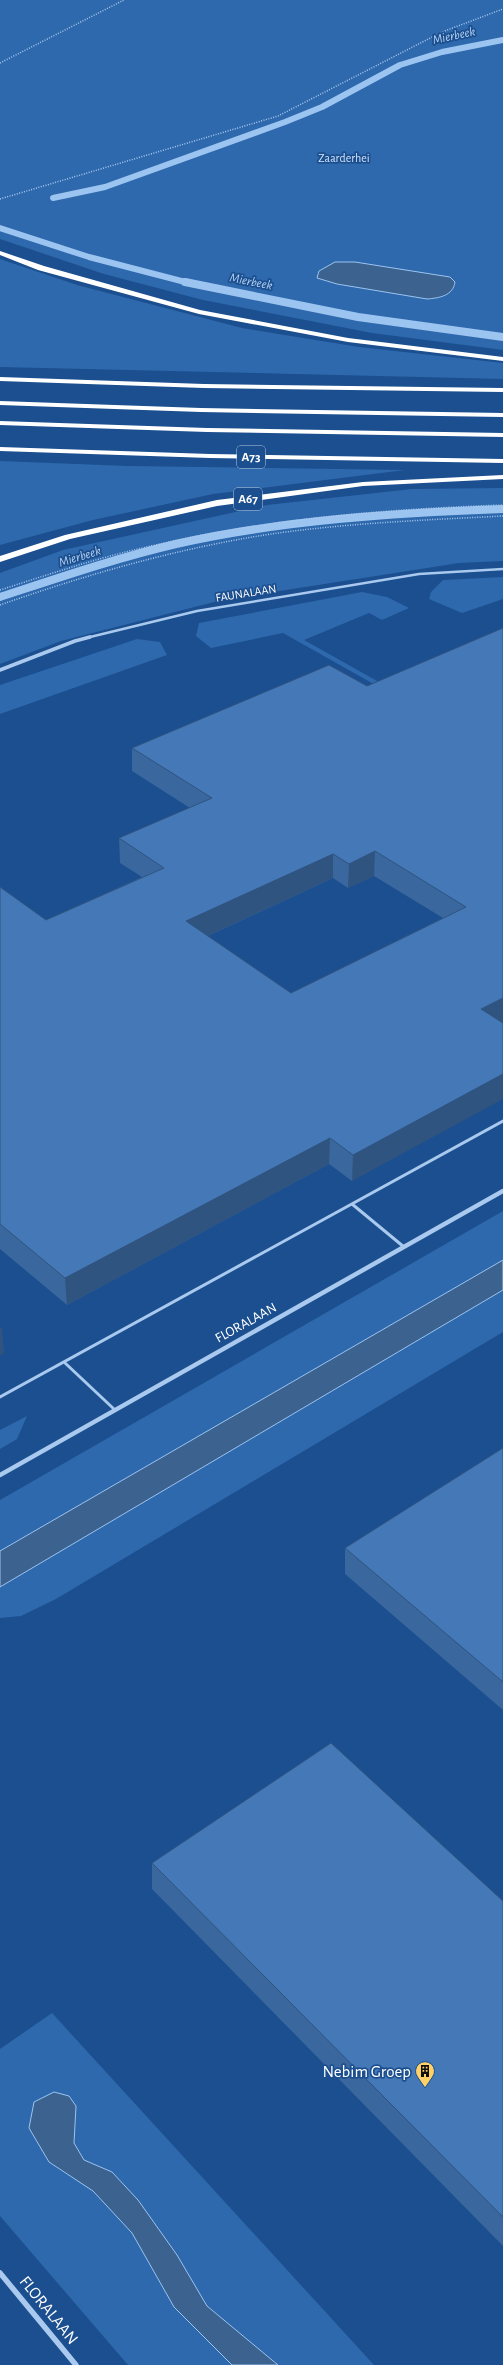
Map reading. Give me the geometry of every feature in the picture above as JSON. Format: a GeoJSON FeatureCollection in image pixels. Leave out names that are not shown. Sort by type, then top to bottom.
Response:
{"type":"FeatureCollection","features":[{"type":"Feature","properties":{"kind":"highway"},"geometry":{"type":"LineString","coordinates":[[0,253],[41,268],[198,312],[348,340],[503,359]]}},
{"type":"Feature","properties":{"kind":"highway"},"geometry":{"type":"LineString","coordinates":[[0,379],[204,386],[503,390]]}},
{"type":"Feature","properties":{"kind":"highway"},"geometry":{"type":"LineString","coordinates":[[0,403],[209,410],[503,414]]}},
{"type":"Feature","properties":{"kind":"highway","name":"A73"},"geometry":{"type":"LineString","coordinates":[[0,423],[207,430],[503,435]]}},
{"type":"Feature","properties":{"kind":"highway","name":"A73"},"geometry":{"type":"LineString","coordinates":[[0,449],[210,456],[503,461]]}},
{"type":"Feature","properties":{"kind":"highway","name":"A67"},"geometry":{"type":"LineString","coordinates":[[0,559],[68,537],[217,503],[363,484],[503,477]]}},
{"type":"Feature","properties":{"kind":"street","name":"FAUNALAAN"},"geometry":{"type":"LineString","coordinates":[[0,670],[75,641],[197,611],[419,574],[503,569]]}},
{"type":"Feature","properties":{"kind":"street","name":"FLORALAAN"},"geometry":{"type":"LineString","coordinates":[[0,1475],[503,1191]]}},
{"type":"Feature","properties":{"kind":"street","name":"FLORALAAN"},"geometry":{"type":"LineString","coordinates":[[0,2273],[76,2365]]}},
{"type":"Feature","properties":{"kind":"lane"},"geometry":{"type":"LineString","coordinates":[[0,1397],[503,1121]]}},
{"type":"Feature","properties":{"kind":"lane"},"geometry":{"type":"LineString","coordinates":[[352,1204],[404,1247]]}},
{"type":"Feature","properties":{"kind":"lane"},"geometry":{"type":"LineString","coordinates":[[64,1362],[115,1410]]}},
{"type":"Feature","properties":{"kind":"path"},"geometry":{"type":"LineString","coordinates":[[0,62],[124,0]]}},
{"type":"Feature","properties":{"kind":"path"},"geometry":{"type":"LineString","coordinates":[[0,199],[278,116],[442,32],[503,8]]}},
{"type":"Feature","properties":{"kind":"path"},"geometry":{"type":"LineString","coordinates":[[0,590],[44,576],[171,541],[264,525],[432,507],[503,505]]}},
{"type":"Feature","properties":{"kind":"path"},"geometry":{"type":"LineString","coordinates":[[0,605],[126,565],[198,548],[345,526],[503,516]]}},
{"type":"Feature","properties":{"kind":"green space","name":"Zaarderhei"},"geometry":{"type":"Polygon","coordinates":[[[0,0],[503,0],[503,350],[372,333],[203,300],[104,274],[0,239],[0,0]]]}},
{"type":"Feature","properties":{"kind":"green space"},"geometry":{"type":"Polygon","coordinates":[[[0,259],[77,285],[242,328],[359,347],[503,363],[503,379],[0,367],[0,259]]]}},
{"type":"Feature","properties":{"kind":"green space"},"geometry":{"type":"Polygon","coordinates":[[[0,461],[128,466],[405,470],[213,494],[93,520],[0,545],[0,461]]]}},
{"type":"Feature","properties":{"kind":"green space"},"geometry":{"type":"Polygon","coordinates":[[[503,488],[503,561],[459,563],[222,600],[61,641],[0,664],[0,573],[63,550],[267,505],[412,489],[503,488]]]}},
{"type":"Feature","properties":{"kind":"green space"},"geometry":{"type":"Polygon","coordinates":[[[503,577],[503,599],[462,613],[429,599],[431,592],[443,580],[503,577]]]}},
{"type":"Feature","properties":{"kind":"green space"},"geometry":{"type":"Polygon","coordinates":[[[362,592],[387,597],[409,608],[382,620],[369,613],[304,640],[395,691],[418,709],[283,633],[211,648],[196,636],[199,623],[362,592]]]}},
{"type":"Feature","properties":{"kind":"green space"},"geometry":{"type":"Polygon","coordinates":[[[137,639],[160,642],[167,655],[0,714],[0,685],[137,639]]]}},
{"type":"Feature","properties":{"kind":"green space"},"geometry":{"type":"Polygon","coordinates":[[[503,1211],[503,1260],[0,1551],[0,1500],[503,1211]]]}},
{"type":"Feature","properties":{"kind":"green space"},"geometry":{"type":"Polygon","coordinates":[[[503,1290],[503,1332],[56,1599],[21,1616],[0,1618],[0,1587],[503,1290]]]}},
{"type":"Feature","properties":{"kind":"green space"},"geometry":{"type":"Polygon","coordinates":[[[27,1416],[17,1439],[0,1449],[0,1430],[27,1416]]]}},
{"type":"Feature","properties":{"kind":"green space"},"geometry":{"type":"Polygon","coordinates":[[[52,2013],[374,2365],[278,2365],[207,2306],[177,2255],[138,2200],[112,2172],[84,2160],[74,2143],[76,2106],[29,2128],[49,2162],[93,2190],[132,2233],[174,2307],[232,2365],[128,2365],[0,2216],[0,2049],[52,2013]]]}},
{"type":"Feature","properties":{"kind":"shaded area"},"geometry":{"type":"Polygon","coordinates":[[[335,262],[355,262],[450,277],[455,282],[454,287],[445,295],[427,299],[337,284],[317,278],[319,271],[335,262]]]}},
{"type":"Feature","properties":{"kind":"shaded area"},"geometry":{"type":"Polygon","coordinates":[[[503,1260],[503,1290],[0,1587],[0,1551],[503,1260]]]}},
{"type":"Feature","properties":{"kind":"shaded area"},"geometry":{"type":"Polygon","coordinates":[[[54,2092],[69,2096],[76,2106],[74,2143],[84,2160],[112,2172],[138,2200],[177,2255],[207,2306],[278,2365],[232,2365],[174,2307],[132,2233],[93,2191],[49,2162],[29,2128],[34,2102],[54,2092]]]}},
{"type":"Feature","properties":{"kind":"building"},"geometry":{"type":"Polygon","coordinates":[[[503,628],[503,998],[481,1009],[503,1023],[503,1074],[353,1155],[330,1138],[65,1278],[0,1224],[0,887],[46,920],[164,868],[119,838],[212,798],[132,748],[329,665],[367,686],[503,628]],[[375,851],[349,864],[333,854],[186,921],[291,993],[466,907],[375,851]]]}},
{"type":"Feature","properties":{"kind":"building"},"geometry":{"type":"Polygon","coordinates":[[[503,1448],[503,1682],[345,1548],[503,1448]]]}},
{"type":"Feature","properties":{"kind":"building","name":"Nebim Groep"},"geometry":{"type":"Polygon","coordinates":[[[331,1743],[503,1901],[503,2217],[152,1863],[331,1743]]]}},
{"type":"Feature","properties":{"kind":"waterway","name":"Mierbeek"},"geometry":{"type":"LineString","coordinates":[[53,198],[105,187],[285,122],[322,107],[400,65],[442,52],[503,40]]}},
{"type":"Feature","properties":{"kind":"waterway","name":"Mierbeek"},"geometry":{"type":"LineString","coordinates":[[0,228],[89,257],[186,282]]}},
{"type":"Feature","properties":{"kind":"waterway","name":"Mierbeek"},"geometry":{"type":"LineString","coordinates":[[186,282],[358,317],[503,337]]}},
{"type":"Feature","properties":{"kind":"waterway","name":"Mierbeek"},"geometry":{"type":"LineString","coordinates":[[0,597],[131,556],[176,544],[216,536],[298,523],[339,519],[503,509]]}},
{"type":"Feature","properties":{"kind":"place","name":"Nebim Groep"},"geometry":{"type":"Point","coordinates":[425,2088]}}]}
